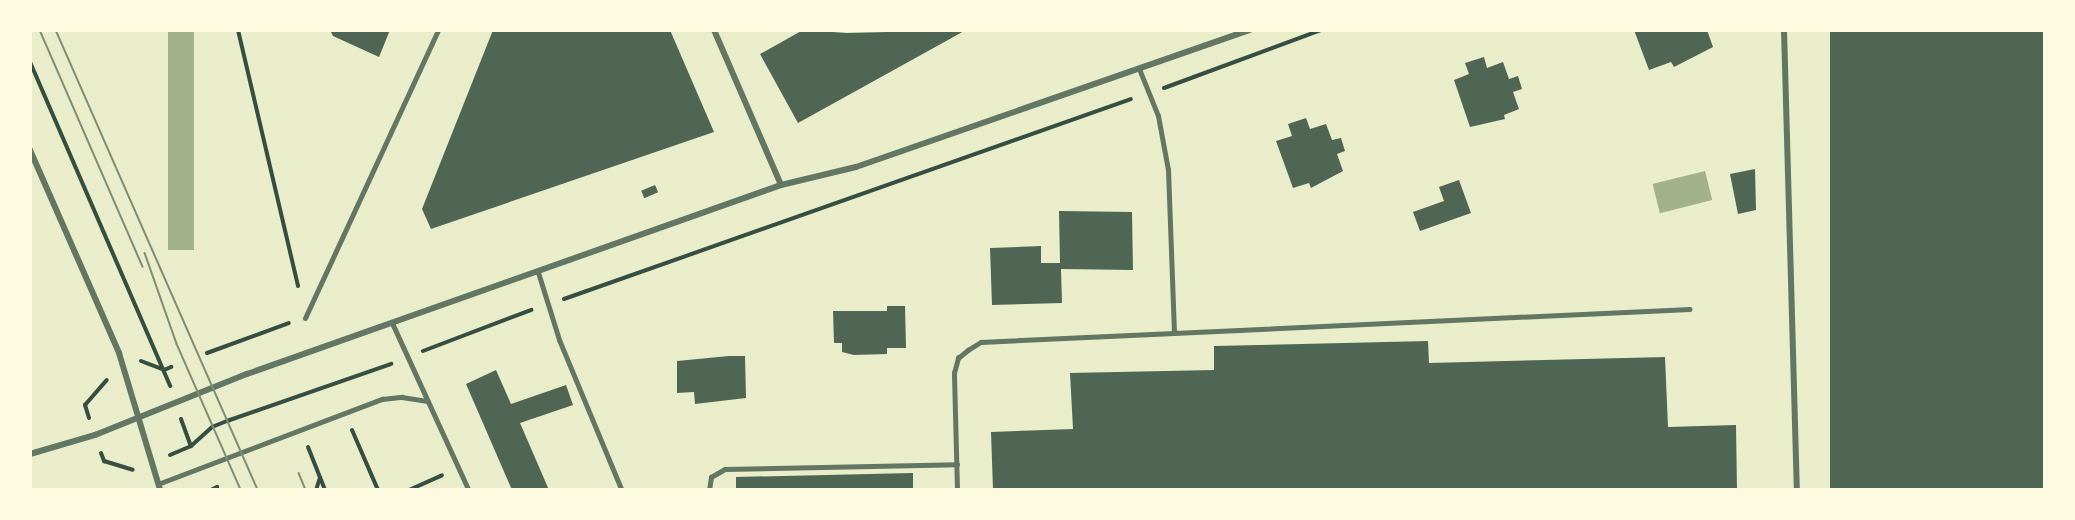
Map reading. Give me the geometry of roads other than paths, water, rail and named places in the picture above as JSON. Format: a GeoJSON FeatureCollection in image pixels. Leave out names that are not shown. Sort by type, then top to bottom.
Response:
{"type":"FeatureCollection","features":[{"type":"Feature","properties":{"kind":"street"},"geometry":{"type":"LineString","coordinates":[[305,318],[438,30]]}},
{"type":"Feature","properties":{"kind":"street"},"geometry":{"type":"LineString","coordinates":[[714,30],[781,185]]}},
{"type":"Feature","properties":{"kind":"street"},"geometry":{"type":"LineString","coordinates":[[30,454],[136,418],[174,401],[392,322],[781,185],[856,167],[1250,30]]}},
{"type":"Feature","properties":{"kind":"street"},"geometry":{"type":"LineString","coordinates":[[1784,30],[1797,490]]}},
{"type":"Feature","properties":{"kind":"street"},"geometry":{"type":"LineString","coordinates":[[30,150],[119,354],[136,418],[159,487]]}},
{"type":"Feature","properties":{"kind":"lane"},"geometry":{"type":"LineString","coordinates":[[1139,69],[1158,116],[1168,170],[1174,333]]}},
{"type":"Feature","properties":{"kind":"lane"},"geometry":{"type":"LineString","coordinates":[[538,271],[560,341],[622,490]]}},
{"type":"Feature","properties":{"kind":"lane"},"geometry":{"type":"LineString","coordinates":[[957,490],[954,373],[958,358],[981,342],[1689,309]]}},
{"type":"Feature","properties":{"kind":"lane"},"geometry":{"type":"LineString","coordinates":[[392,322],[469,490]]}},
{"type":"Feature","properties":{"kind":"lane"},"geometry":{"type":"LineString","coordinates":[[159,487],[382,399],[402,396],[428,401]]}},
{"type":"Feature","properties":{"kind":"lane"},"geometry":{"type":"LineString","coordinates":[[709,490],[711,477],[725,469],[957,464]]}},
{"type":"Feature","properties":{"kind":"tram line"},"geometry":{"type":"LineString","coordinates":[[40,30],[143,267]]}},
{"type":"Feature","properties":{"kind":"tram line"},"geometry":{"type":"LineString","coordinates":[[56,30],[258,490]]}},
{"type":"Feature","properties":{"kind":"tram line"},"geometry":{"type":"LineString","coordinates":[[145,253],[177,344],[241,490]]}},
{"type":"Feature","properties":{"kind":"tram line"},"geometry":{"type":"LineString","coordinates":[[299,473],[306,490]]}}]}
